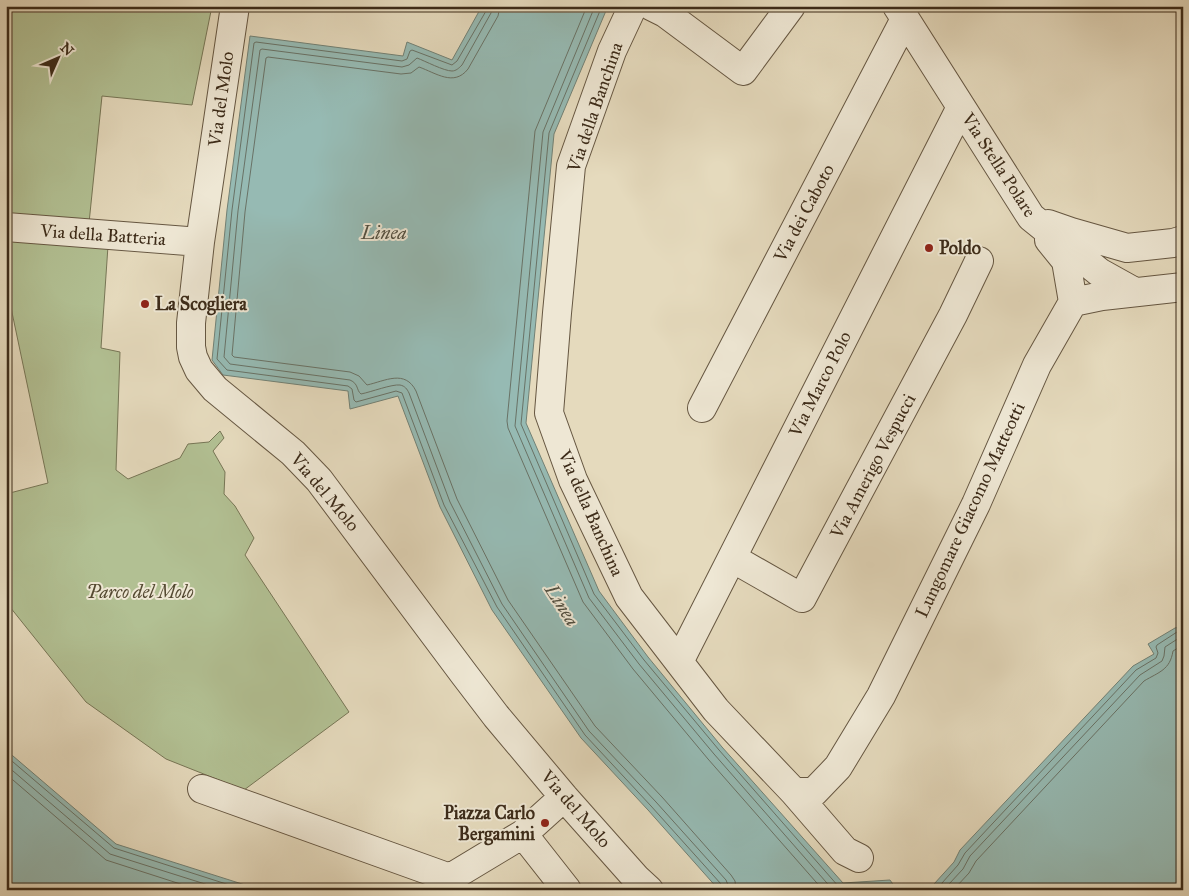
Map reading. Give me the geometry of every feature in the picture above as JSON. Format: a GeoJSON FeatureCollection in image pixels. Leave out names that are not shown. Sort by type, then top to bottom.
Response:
{"type":"FeatureCollection","features":[{"type":"Feature","properties":{"kind":"street","name":"Via del Molo"},"geometry":{"type":"LineString","coordinates":[[235,6],[200,242],[190,331],[193,357],[199,370],[215,389],[293,453],[319,480],[480,696],[564,797],[636,878],[649,890]]}},
{"type":"Feature","properties":{"kind":"street","name":"Via della Banchina"},"geometry":{"type":"LineString","coordinates":[[634,6],[612,51],[571,166],[549,413],[573,480],[629,597],[716,710],[794,792],[845,851],[859,858]]}},
{"type":"Feature","properties":{"kind":"street"},"geometry":{"type":"LineString","coordinates":[[651,6],[665,13],[743,71],[790,6]]}},
{"type":"Feature","properties":{"kind":"street","name":"Via Stella Polare"},"geometry":{"type":"LineString","coordinates":[[901,13],[1030,217],[1099,272],[1135,292]]}},
{"type":"Feature","properties":{"kind":"street","name":"Via dei Caboto"},"geometry":{"type":"LineString","coordinates":[[702,408],[901,13]]}},
{"type":"Feature","properties":{"kind":"street","name":"Via Marco Polo"},"geometry":{"type":"LineString","coordinates":[[679,662],[961,108]]}},
{"type":"Feature","properties":{"kind":"street"},"geometry":{"type":"LineString","coordinates":[[1030,217],[1071,232],[1127,248],[1173,243],[1183,240]]}},
{"type":"Feature","properties":{"kind":"street"},"geometry":{"type":"LineString","coordinates":[[1030,217],[1066,261],[1073,302],[1102,296],[1183,287]]}},
{"type":"Feature","properties":{"kind":"street","name":"Via della Batteria"},"geometry":{"type":"LineString","coordinates":[[6,228],[200,242]]}},
{"type":"Feature","properties":{"kind":"street","name":"Via Amerigo Vespucci"},"geometry":{"type":"LineString","coordinates":[[732,558],[802,598],[953,315],[979,261]]}},
{"type":"Feature","properties":{"kind":"street","name":"Lungomare Giacomo Matteotti"},"geometry":{"type":"LineString","coordinates":[[794,792],[814,792],[838,767],[881,696],[976,504],[1037,365],[1073,302]]}},
{"type":"Feature","properties":{"kind":"street"},"geometry":{"type":"LineString","coordinates":[[202,789],[450,878],[524,834],[564,797]]}},
{"type":"Feature","properties":{"kind":"street"},"geometry":{"type":"LineString","coordinates":[[524,834],[567,890]]}},
{"type":"Feature","properties":{"kind":"green space"},"geometry":{"type":"Polygon","coordinates":[[[27,6],[212,6],[192,105],[102,96],[89,223],[6,216],[6,17],[11,11],[27,6]]]}},
{"type":"Feature","properties":{"kind":"green space","name":"Parco del Molo"},"geometry":{"type":"Polygon","coordinates":[[[6,239],[108,246],[101,348],[120,352],[116,470],[128,479],[180,458],[188,444],[209,442],[220,431],[224,438],[213,451],[225,472],[224,494],[235,506],[254,538],[245,555],[349,712],[244,790],[166,759],[86,702],[6,602],[6,494],[48,483],[6,284],[6,239]]]}},
{"type":"Feature","properties":{"kind":"water","name":"Linea"},"geometry":{"type":"Polygon","coordinates":[[[482,6],[608,6],[554,134],[526,423],[599,591],[648,657],[722,747],[843,883],[890,880],[897,890],[719,890],[581,738],[492,610],[440,507],[398,396],[350,409],[348,391],[223,375],[212,360],[227,210],[250,36],[403,56],[407,42],[452,60],[482,6]]]}},
{"type":"Feature","properties":{"kind":"water"},"geometry":{"type":"Polygon","coordinates":[[[1183,626],[1183,890],[939,890],[934,884],[954,862],[960,850],[1133,666],[1154,654],[1148,644],[1175,628],[1183,626]]]}},
{"type":"Feature","properties":{"kind":"water"},"geometry":{"type":"Polygon","coordinates":[[[6,750],[116,844],[261,890],[6,890],[6,750]]]}},
{"type":"Feature","properties":{"kind":"place","name":"Poldo"},"geometry":{"type":"Point","coordinates":[929,248]}},
{"type":"Feature","properties":{"kind":"place","name":"La Scogliera"},"geometry":{"type":"Point","coordinates":[145,304]}},
{"type":"Feature","properties":{"kind":"place","name":"Piazza Carlo Bergamini"},"geometry":{"type":"Point","coordinates":[545,823]}}]}
